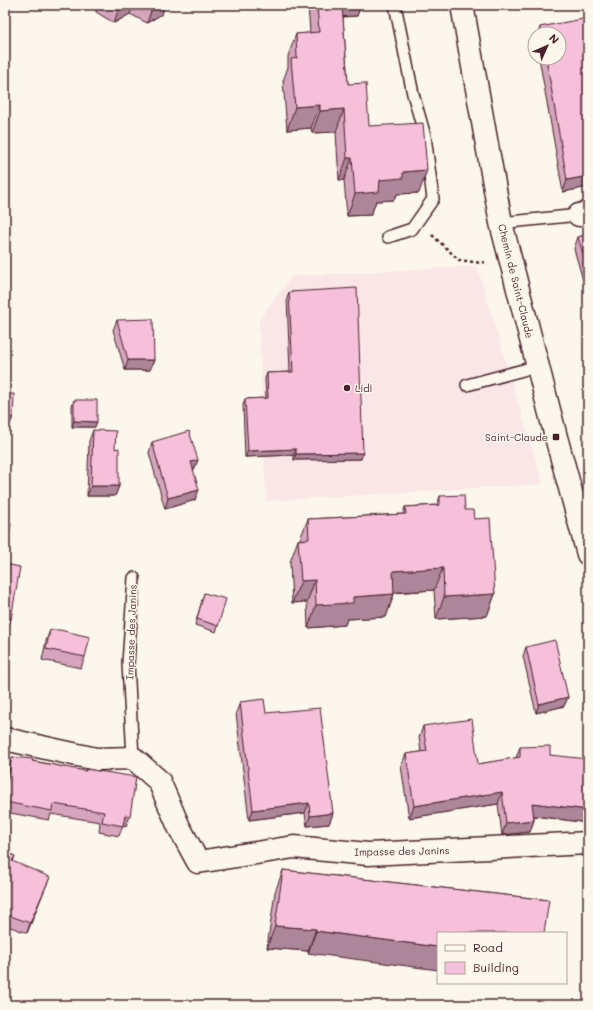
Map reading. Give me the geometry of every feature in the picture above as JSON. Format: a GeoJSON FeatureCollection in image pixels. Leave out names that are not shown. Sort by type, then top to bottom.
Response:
{"type":"FeatureCollection","features":[{"type":"Feature","properties":{"kind":"street","name":"Chemin de Saint-Claude"},"geometry":{"type":"LineString","coordinates":[[462,5],[501,223],[588,554]]}},
{"type":"Feature","properties":{"kind":"street"},"geometry":{"type":"LineString","coordinates":[[5,739],[96,759],[133,758]]}},
{"type":"Feature","properties":{"kind":"street","name":"Impasse des Janins"},"geometry":{"type":"LineString","coordinates":[[133,758],[159,781],[179,827],[198,862],[294,847],[368,854],[588,843]]}},
{"type":"Feature","properties":{"kind":"lane"},"geometry":{"type":"LineString","coordinates":[[388,237],[412,229],[433,199],[425,136],[413,94],[395,5]]}},
{"type":"Feature","properties":{"kind":"lane"},"geometry":{"type":"LineString","coordinates":[[501,223],[584,214]]}},
{"type":"Feature","properties":{"kind":"lane"},"geometry":{"type":"LineString","coordinates":[[467,385],[538,366]]}},
{"type":"Feature","properties":{"kind":"lane","name":"Impasse des Janins"},"geometry":{"type":"LineString","coordinates":[[133,758],[128,663],[134,578]]}},
{"type":"Feature","properties":{"kind":"path"},"geometry":{"type":"LineString","coordinates":[[418,220],[436,240],[460,260],[481,263],[510,258]]}},
{"type":"Feature","properties":{"kind":"shaded area"},"geometry":{"type":"Polygon","coordinates":[[[477,266],[543,484],[266,501],[259,320],[292,276],[477,266]]]}},
{"type":"Feature","properties":{"kind":"building"},"geometry":{"type":"Polygon","coordinates":[[[317,5],[342,5],[348,84],[366,83],[369,126],[423,123],[427,170],[403,172],[403,178],[380,180],[379,192],[355,194],[352,158],[347,158],[344,109],[320,111],[320,105],[295,107],[291,59],[297,58],[296,34],[319,32],[317,5]]]}},
{"type":"Feature","properties":{"kind":"building"},"geometry":{"type":"Polygon","coordinates":[[[588,18],[588,176],[567,180],[547,66],[567,66],[567,26],[545,26],[588,18]]]}},
{"type":"Feature","properties":{"kind":"building"},"geometry":{"type":"Polygon","coordinates":[[[588,234],[588,271],[578,237],[588,234]]]}},
{"type":"Feature","properties":{"kind":"building"},"geometry":{"type":"Polygon","coordinates":[[[357,288],[363,453],[296,454],[296,449],[248,451],[245,399],[268,398],[267,373],[293,372],[289,292],[357,288]]]}},
{"type":"Feature","properties":{"kind":"building"},"geometry":{"type":"Polygon","coordinates":[[[153,319],[154,360],[128,360],[117,320],[153,319]]]}},
{"type":"Feature","properties":{"kind":"building"},"geometry":{"type":"Polygon","coordinates":[[[5,394],[14,394],[13,417],[7,417],[6,423],[5,423],[5,394]]]}},
{"type":"Feature","properties":{"kind":"building"},"geometry":{"type":"Polygon","coordinates":[[[74,400],[97,400],[97,422],[74,421],[74,400]]]}},
{"type":"Feature","properties":{"kind":"building"},"geometry":{"type":"Polygon","coordinates":[[[93,430],[116,431],[115,449],[119,448],[119,486],[91,486],[93,430]]]}},
{"type":"Feature","properties":{"kind":"building"},"geometry":{"type":"Polygon","coordinates":[[[189,431],[198,460],[191,462],[199,490],[168,498],[152,442],[189,431]]]}},
{"type":"Feature","properties":{"kind":"building"},"geometry":{"type":"Polygon","coordinates":[[[464,495],[465,510],[473,510],[474,519],[490,518],[495,594],[444,597],[443,568],[393,571],[394,594],[353,597],[353,603],[316,605],[315,580],[301,581],[298,540],[309,539],[308,519],[406,514],[405,507],[440,505],[440,496],[464,495]]]}},
{"type":"Feature","properties":{"kind":"building"},"geometry":{"type":"Polygon","coordinates":[[[5,522],[11,524],[5,562],[5,522]]]}},
{"type":"Feature","properties":{"kind":"building"},"geometry":{"type":"Polygon","coordinates":[[[5,564],[20,567],[11,619],[5,618],[5,564]]]}},
{"type":"Feature","properties":{"kind":"building"},"geometry":{"type":"Polygon","coordinates":[[[204,593],[226,599],[218,626],[197,619],[204,593]]]}},
{"type":"Feature","properties":{"kind":"building"},"geometry":{"type":"Polygon","coordinates":[[[50,630],[60,630],[90,637],[85,657],[46,649],[50,630]]]}},
{"type":"Feature","properties":{"kind":"building"},"geometry":{"type":"Polygon","coordinates":[[[555,640],[568,697],[539,704],[526,647],[555,640]]]}},
{"type":"Feature","properties":{"kind":"building"},"geometry":{"type":"Polygon","coordinates":[[[264,699],[266,713],[320,708],[333,813],[310,816],[309,803],[253,810],[240,702],[264,699]]]}},
{"type":"Feature","properties":{"kind":"building"},"geometry":{"type":"Polygon","coordinates":[[[472,719],[478,764],[520,757],[520,747],[550,746],[550,755],[588,759],[588,810],[532,803],[534,820],[506,823],[502,792],[414,806],[406,754],[427,751],[423,726],[472,719]]]}},
{"type":"Feature","properties":{"kind":"building"},"geometry":{"type":"Polygon","coordinates":[[[12,757],[33,759],[32,761],[86,771],[86,769],[136,777],[130,816],[125,815],[123,826],[102,822],[104,812],[53,804],[52,811],[5,802],[5,792],[12,757]]]}},
{"type":"Feature","properties":{"kind":"building"},"geometry":{"type":"Polygon","coordinates":[[[5,852],[15,856],[12,861],[50,877],[30,923],[5,914],[5,852]]]}},
{"type":"Feature","properties":{"kind":"building"},"geometry":{"type":"Polygon","coordinates":[[[283,870],[549,900],[544,932],[437,932],[437,947],[316,931],[316,929],[275,926],[283,870]]]}},
{"type":"Feature","properties":{"kind":"place","name":"Lidl"},"geometry":{"type":"Point","coordinates":[347,388]}},
{"type":"Feature","properties":{"kind":"place","name":"Saint-Claude"},"geometry":{"type":"Point","coordinates":[556,437]}}]}
